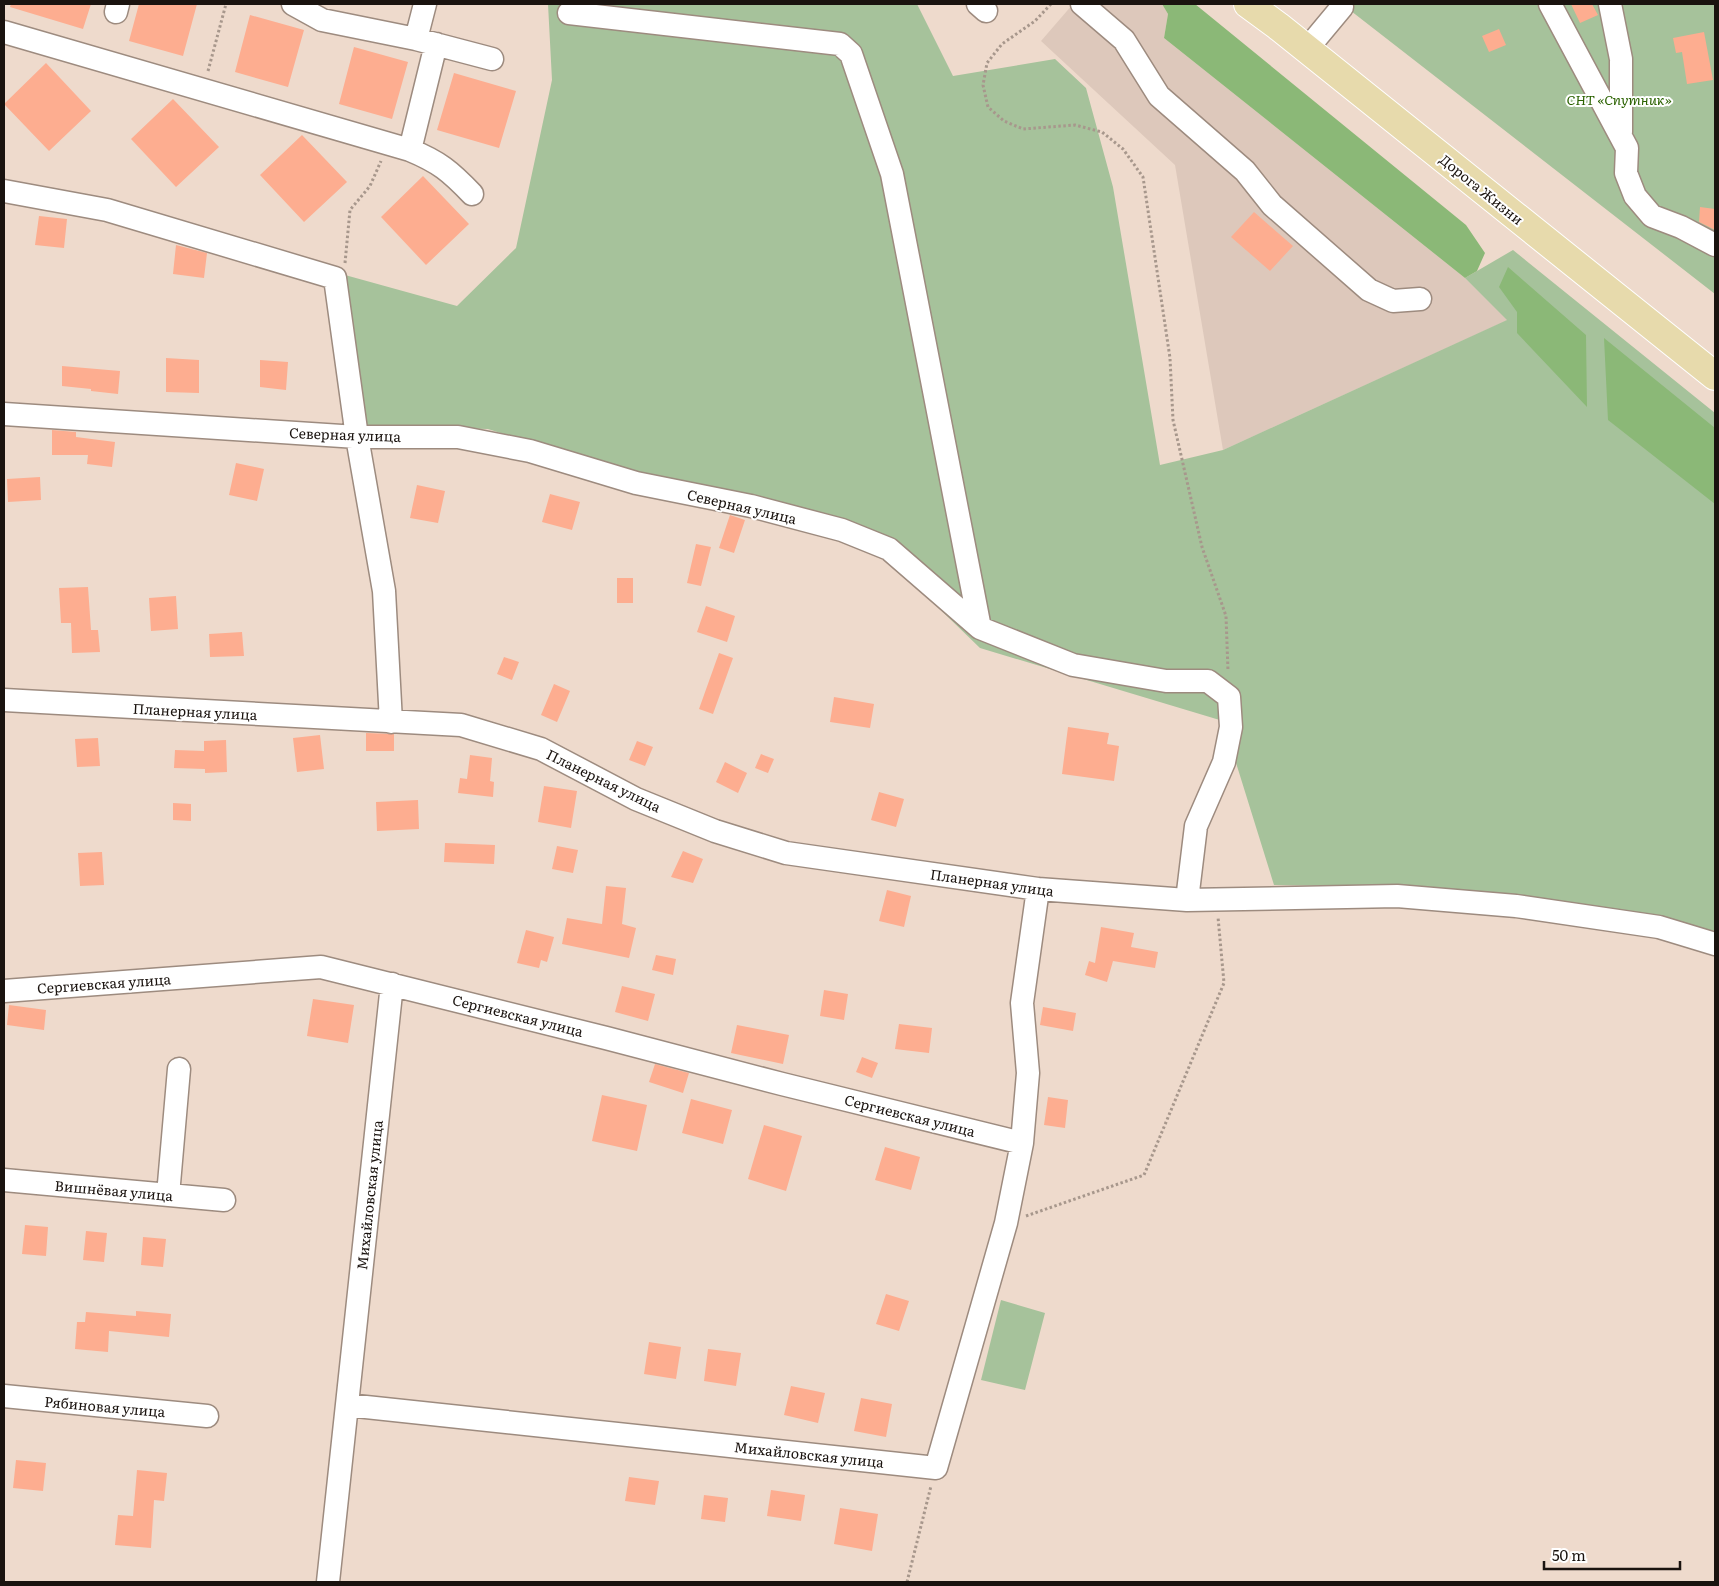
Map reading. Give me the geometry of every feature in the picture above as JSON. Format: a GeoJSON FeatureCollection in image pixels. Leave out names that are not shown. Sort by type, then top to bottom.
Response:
{"type":"FeatureCollection","features":[{"type":"Feature","properties":{"kind":"main road","name":"Дорога Жизни"},"geometry":{"type":"LineString","coordinates":[[1248,4],[1308,49],[1715,376]]}},
{"type":"Feature","properties":{"kind":"street"},"geometry":{"type":"LineString","coordinates":[[292,4],[322,20],[426,42],[492,59]]}},
{"type":"Feature","properties":{"kind":"street"},"geometry":{"type":"LineString","coordinates":[[410,150],[426,42],[425,4]]}},
{"type":"Feature","properties":{"kind":"street"},"geometry":{"type":"LineString","coordinates":[[1082,4],[1124,40],[1159,96],[1245,171],[1272,205],[1369,290],[1393,301],[1420,299]]}},
{"type":"Feature","properties":{"kind":"street"},"geometry":{"type":"LineString","coordinates":[[1550,4],[1627,148],[1626,173],[1635,196],[1652,216],[1681,227],[1715,245]]}},
{"type":"Feature","properties":{"kind":"street"},"geometry":{"type":"LineString","coordinates":[[1610,4],[1621,59],[1620,136]]}},
{"type":"Feature","properties":{"kind":"street"},"geometry":{"type":"LineString","coordinates":[[1308,49],[1342,7]]}},
{"type":"Feature","properties":{"kind":"street"},"geometry":{"type":"LineString","coordinates":[[569,13],[840,44],[851,54],[892,174],[980,628]]}},
{"type":"Feature","properties":{"kind":"street"},"geometry":{"type":"LineString","coordinates":[[4,32],[410,150],[430,159],[451,172],[472,194]]}},
{"type":"Feature","properties":{"kind":"street"},"geometry":{"type":"LineString","coordinates":[[4,191],[106,210],[335,278],[357,437],[384,591],[391,722]]}},
{"type":"Feature","properties":{"kind":"street","name":"Северная улица"},"geometry":{"type":"LineString","coordinates":[[4,414],[357,437],[458,437],[530,451],[636,483],[751,506],[842,530],[889,549],[980,628],[1073,665],[1166,681],[1208,681],[1229,697]]}},
{"type":"Feature","properties":{"kind":"street"},"geometry":{"type":"LineString","coordinates":[[1187,900],[1196,826],[1224,762],[1230,727],[1229,697]]}},
{"type":"Feature","properties":{"kind":"street","name":"Планерная улица"},"geometry":{"type":"LineString","coordinates":[[4,700],[461,725],[541,749],[636,799],[715,831],[786,853],[1038,889],[1187,900],[1397,896],[1516,906],[1659,927],[1715,944]]}},
{"type":"Feature","properties":{"kind":"street"},"geometry":{"type":"LineString","coordinates":[[936,1468],[1006,1223],[1022,1143],[1028,1073],[1022,1003],[1038,889]]}},
{"type":"Feature","properties":{"kind":"street","name":"Сергиевская улица"},"geometry":{"type":"LineString","coordinates":[[4,991],[320,967],[1022,1143]]}},
{"type":"Feature","properties":{"kind":"street","name":"Михайловская улица"},"geometry":{"type":"LineString","coordinates":[[328,1582],[392,984]]}},
{"type":"Feature","properties":{"kind":"street"},"geometry":{"type":"LineString","coordinates":[[168,1195],[179,1069]]}},
{"type":"Feature","properties":{"kind":"street","name":"Вишнёвая улица"},"geometry":{"type":"LineString","coordinates":[[4,1180],[224,1200]]}},
{"type":"Feature","properties":{"kind":"street","name":"Рябиновая улица"},"geometry":{"type":"LineString","coordinates":[[4,1396],[207,1416]]}},
{"type":"Feature","properties":{"kind":"street","name":"Михайловская улица"},"geometry":{"type":"LineString","coordinates":[[347,1406],[936,1468]]}},
{"type":"Feature","properties":{"kind":"path"},"geometry":{"type":"LineString","coordinates":[[202,90],[226,4]]}},
{"type":"Feature","properties":{"kind":"path"},"geometry":{"type":"LineString","coordinates":[[1051,4],[1035,21],[1002,44],[987,62],[983,85],[988,106],[1004,121],[1023,129],[1074,126],[1102,132],[1123,150],[1143,177],[1170,358],[1173,420],[1202,547],[1226,616],[1229,697]]}},
{"type":"Feature","properties":{"kind":"path"},"geometry":{"type":"LineString","coordinates":[[345,262],[350,210],[370,186],[384,155]]}},
{"type":"Feature","properties":{"kind":"path"},"geometry":{"type":"LineString","coordinates":[[1006,1223],[1144,1175],[1224,984],[1222,899]]}},
{"type":"Feature","properties":{"kind":"path"},"geometry":{"type":"LineString","coordinates":[[907,1582],[936,1468]]}},
{"type":"Feature","properties":{"kind":"shaded area"},"geometry":{"type":"Polygon","coordinates":[[[1073,4],[1162,4],[1168,14],[1164,38],[1465,278],[1508,320],[1223,450],[1175,165],[1041,41],[1073,4]]]}},
{"type":"Feature","properties":{"kind":"green space"},"geometry":{"type":"Polygon","coordinates":[[[548,4],[917,4],[953,76],[1055,59],[1086,88],[1113,187],[1160,465],[1223,450],[1507,320],[1465,278],[1513,250],[1715,413],[1715,931],[1565,902],[1394,887],[1274,885],[1223,721],[980,648],[919,589],[895,546],[631,475],[488,429],[363,426],[345,275],[457,306],[516,248],[552,80],[548,4]]]}},
{"type":"Feature","properties":{"kind":"green space"},"geometry":{"type":"Polygon","coordinates":[[[1162,4],[1195,4],[1466,225],[1485,253],[1477,271],[1465,278],[1164,38],[1168,14],[1162,4]]]}},
{"type":"Feature","properties":{"kind":"green space","name":"СНТ «Спутник»"},"geometry":{"type":"Polygon","coordinates":[[[1342,4],[1715,4],[1715,294],[1342,4]]]}},
{"type":"Feature","properties":{"kind":"green space"},"geometry":{"type":"Polygon","coordinates":[[[1508,267],[1586,335],[1587,407],[1517,333],[1517,312],[1499,287],[1508,267]]]}},
{"type":"Feature","properties":{"kind":"green space"},"geometry":{"type":"Polygon","coordinates":[[[1604,338],[1715,428],[1715,504],[1608,420],[1604,338]]]}},
{"type":"Feature","properties":{"kind":"green space"},"geometry":{"type":"Polygon","coordinates":[[[1001,1300],[1045,1313],[1025,1390],[981,1380],[1001,1300]]]}},
{"type":"Feature","properties":{"kind":"building"},"geometry":{"type":"Polygon","coordinates":[[[11,4],[91,4],[83,29],[10,7],[11,4]]]}},
{"type":"Feature","properties":{"kind":"building"},"geometry":{"type":"Polygon","coordinates":[[[139,4],[197,4],[183,56],[129,41],[139,4]]]}},
{"type":"Feature","properties":{"kind":"building"},"geometry":{"type":"Polygon","coordinates":[[[1571,4],[1592,4],[1598,15],[1580,23],[1571,4]]]}},
{"type":"Feature","properties":{"kind":"building"},"geometry":{"type":"Polygon","coordinates":[[[250,15],[304,30],[288,87],[235,72],[250,15]]]}},
{"type":"Feature","properties":{"kind":"building"},"geometry":{"type":"Polygon","coordinates":[[[1499,29],[1506,45],[1489,52],[1482,36],[1499,29]]]}},
{"type":"Feature","properties":{"kind":"building"},"geometry":{"type":"Polygon","coordinates":[[[1704,32],[1713,80],[1687,84],[1682,52],[1676,53],[1673,38],[1704,32]]]}},
{"type":"Feature","properties":{"kind":"building"},"geometry":{"type":"Polygon","coordinates":[[[354,47],[408,62],[392,119],[339,104],[354,47]]]}},
{"type":"Feature","properties":{"kind":"building"},"geometry":{"type":"Polygon","coordinates":[[[46,63],[91,111],[49,151],[4,104],[46,63]]]}},
{"type":"Feature","properties":{"kind":"building"},"geometry":{"type":"Polygon","coordinates":[[[454,73],[516,91],[499,148],[437,130],[454,73]]]}},
{"type":"Feature","properties":{"kind":"building"},"geometry":{"type":"Polygon","coordinates":[[[173,99],[219,147],[176,187],[131,139],[173,99]]]}},
{"type":"Feature","properties":{"kind":"building"},"geometry":{"type":"Polygon","coordinates":[[[302,135],[347,182],[304,222],[260,175],[302,135]]]}},
{"type":"Feature","properties":{"kind":"building"},"geometry":{"type":"Polygon","coordinates":[[[423,176],[469,224],[426,265],[381,217],[423,176]]]}},
{"type":"Feature","properties":{"kind":"building"},"geometry":{"type":"Polygon","coordinates":[[[1700,207],[1715,209],[1715,230],[1699,222],[1700,207]]]}},
{"type":"Feature","properties":{"kind":"building"},"geometry":{"type":"Polygon","coordinates":[[[1254,212],[1293,246],[1270,271],[1231,237],[1254,212]]]}},
{"type":"Feature","properties":{"kind":"building"},"geometry":{"type":"Polygon","coordinates":[[[39,216],[67,219],[64,248],[35,245],[39,216]]]}},
{"type":"Feature","properties":{"kind":"building"},"geometry":{"type":"Polygon","coordinates":[[[176,245],[207,253],[204,278],[173,274],[176,245]]]}},
{"type":"Feature","properties":{"kind":"building"},"geometry":{"type":"Polygon","coordinates":[[[166,358],[199,360],[199,393],[166,392],[166,358]]]}},
{"type":"Feature","properties":{"kind":"building"},"geometry":{"type":"Polygon","coordinates":[[[260,360],[288,362],[286,390],[260,387],[260,360]]]}},
{"type":"Feature","properties":{"kind":"building"},"geometry":{"type":"Polygon","coordinates":[[[62,366],[120,371],[118,394],[62,386],[62,366]]]}},
{"type":"Feature","properties":{"kind":"building"},"geometry":{"type":"Polygon","coordinates":[[[52,430],[76,432],[76,437],[115,442],[112,467],[87,464],[88,455],[52,455],[52,430]]]}},
{"type":"Feature","properties":{"kind":"building"},"geometry":{"type":"Polygon","coordinates":[[[236,463],[264,469],[257,501],[229,495],[236,463]]]}},
{"type":"Feature","properties":{"kind":"building"},"geometry":{"type":"Polygon","coordinates":[[[40,477],[41,500],[8,502],[7,479],[40,477]]]}},
{"type":"Feature","properties":{"kind":"building"},"geometry":{"type":"Polygon","coordinates":[[[417,485],[445,491],[438,523],[410,518],[417,485]]]}},
{"type":"Feature","properties":{"kind":"building"},"geometry":{"type":"Polygon","coordinates":[[[550,494],[580,502],[572,530],[542,522],[550,494]]]}},
{"type":"Feature","properties":{"kind":"building"},"geometry":{"type":"Polygon","coordinates":[[[730,515],[745,520],[734,553],[719,548],[730,515]]]}},
{"type":"Feature","properties":{"kind":"building"},"geometry":{"type":"Polygon","coordinates":[[[696,544],[711,547],[701,586],[687,583],[696,544]]]}},
{"type":"Feature","properties":{"kind":"building"},"geometry":{"type":"Polygon","coordinates":[[[617,578],[633,578],[633,603],[617,603],[617,578]]]}},
{"type":"Feature","properties":{"kind":"building"},"geometry":{"type":"Polygon","coordinates":[[[88,587],[91,630],[98,630],[100,652],[72,653],[71,623],[61,623],[59,588],[88,587]]]}},
{"type":"Feature","properties":{"kind":"building"},"geometry":{"type":"Polygon","coordinates":[[[176,596],[178,629],[151,631],[149,598],[176,596]]]}},
{"type":"Feature","properties":{"kind":"building"},"geometry":{"type":"Polygon","coordinates":[[[706,606],[735,616],[727,642],[697,632],[706,606]]]}},
{"type":"Feature","properties":{"kind":"building"},"geometry":{"type":"Polygon","coordinates":[[[242,632],[244,656],[210,657],[209,634],[242,632]]]}},
{"type":"Feature","properties":{"kind":"building"},"geometry":{"type":"Polygon","coordinates":[[[719,653],[733,658],[713,714],[699,709],[719,653]]]}},
{"type":"Feature","properties":{"kind":"building"},"geometry":{"type":"Polygon","coordinates":[[[504,657],[519,662],[512,680],[497,674],[504,657]]]}},
{"type":"Feature","properties":{"kind":"building"},"geometry":{"type":"Polygon","coordinates":[[[554,684],[570,691],[557,722],[541,715],[554,684]]]}},
{"type":"Feature","properties":{"kind":"building"},"geometry":{"type":"Polygon","coordinates":[[[834,697],[874,704],[870,728],[830,722],[834,697]]]}},
{"type":"Feature","properties":{"kind":"building"},"geometry":{"type":"Polygon","coordinates":[[[1068,727],[1109,733],[1107,744],[1119,746],[1114,781],[1062,774],[1068,727]]]}},
{"type":"Feature","properties":{"kind":"building"},"geometry":{"type":"Polygon","coordinates":[[[366,733],[394,734],[394,751],[366,751],[366,733]]]}},
{"type":"Feature","properties":{"kind":"building"},"geometry":{"type":"Polygon","coordinates":[[[320,735],[324,769],[297,772],[293,738],[320,735]]]}},
{"type":"Feature","properties":{"kind":"building"},"geometry":{"type":"Polygon","coordinates":[[[98,738],[100,766],[77,767],[75,739],[98,738]]]}},
{"type":"Feature","properties":{"kind":"building"},"geometry":{"type":"Polygon","coordinates":[[[226,740],[227,772],[205,773],[205,769],[174,768],[175,750],[204,751],[204,741],[226,740]]]}},
{"type":"Feature","properties":{"kind":"building"},"geometry":{"type":"Polygon","coordinates":[[[637,741],[653,747],[645,766],[629,760],[637,741]]]}},
{"type":"Feature","properties":{"kind":"building"},"geometry":{"type":"Polygon","coordinates":[[[761,754],[774,759],[768,773],[755,768],[761,754]]]}},
{"type":"Feature","properties":{"kind":"building"},"geometry":{"type":"Polygon","coordinates":[[[470,755],[492,758],[490,781],[494,782],[493,797],[458,793],[460,778],[467,779],[470,755]]]}},
{"type":"Feature","properties":{"kind":"building"},"geometry":{"type":"Polygon","coordinates":[[[725,762],[747,773],[738,793],[716,782],[725,762]]]}},
{"type":"Feature","properties":{"kind":"building"},"geometry":{"type":"Polygon","coordinates":[[[544,786],[577,791],[571,828],[538,822],[544,786]]]}},
{"type":"Feature","properties":{"kind":"building"},"geometry":{"type":"Polygon","coordinates":[[[879,792],[904,799],[896,827],[871,820],[879,792]]]}},
{"type":"Feature","properties":{"kind":"building"},"geometry":{"type":"Polygon","coordinates":[[[418,800],[419,829],[377,831],[376,802],[418,800]]]}},
{"type":"Feature","properties":{"kind":"building"},"geometry":{"type":"Polygon","coordinates":[[[173,803],[191,804],[191,821],[173,820],[173,803]]]}},
{"type":"Feature","properties":{"kind":"building"},"geometry":{"type":"Polygon","coordinates":[[[445,843],[495,845],[494,864],[444,862],[445,843]]]}},
{"type":"Feature","properties":{"kind":"building"},"geometry":{"type":"Polygon","coordinates":[[[557,846],[578,850],[573,873],[552,869],[557,846]]]}},
{"type":"Feature","properties":{"kind":"building"},"geometry":{"type":"Polygon","coordinates":[[[683,851],[703,859],[693,883],[671,877],[683,851]]]}},
{"type":"Feature","properties":{"kind":"building"},"geometry":{"type":"Polygon","coordinates":[[[102,852],[104,885],[80,886],[78,853],[102,852]]]}},
{"type":"Feature","properties":{"kind":"building"},"geometry":{"type":"Polygon","coordinates":[[[606,886],[626,888],[622,924],[636,928],[629,958],[562,944],[567,918],[602,924],[606,886]]]}},
{"type":"Feature","properties":{"kind":"building"},"geometry":{"type":"Polygon","coordinates":[[[887,890],[911,896],[904,927],[879,921],[887,890]]]}},
{"type":"Feature","properties":{"kind":"building"},"geometry":{"type":"Polygon","coordinates":[[[1101,927],[1134,933],[1131,947],[1158,952],[1155,968],[1113,961],[1107,982],[1085,975],[1089,961],[1095,963],[1101,927]]]}},
{"type":"Feature","properties":{"kind":"building"},"geometry":{"type":"Polygon","coordinates":[[[526,930],[554,937],[547,962],[541,960],[539,968],[517,963],[526,930]]]}},
{"type":"Feature","properties":{"kind":"building"},"geometry":{"type":"Polygon","coordinates":[[[656,955],[676,959],[673,975],[652,970],[656,955]]]}},
{"type":"Feature","properties":{"kind":"building"},"geometry":{"type":"Polygon","coordinates":[[[622,986],[655,994],[648,1021],[615,1012],[622,986]]]}},
{"type":"Feature","properties":{"kind":"building"},"geometry":{"type":"Polygon","coordinates":[[[824,990],[848,994],[844,1020],[820,1016],[824,990]]]}},
{"type":"Feature","properties":{"kind":"building"},"geometry":{"type":"Polygon","coordinates":[[[313,999],[354,1005],[348,1043],[307,1036],[313,999]]]}},
{"type":"Feature","properties":{"kind":"building"},"geometry":{"type":"Polygon","coordinates":[[[9,1005],[46,1010],[44,1030],[7,1025],[9,1005]]]}},
{"type":"Feature","properties":{"kind":"building"},"geometry":{"type":"Polygon","coordinates":[[[1043,1007],[1076,1013],[1073,1031],[1040,1025],[1043,1007]]]}},
{"type":"Feature","properties":{"kind":"building"},"geometry":{"type":"Polygon","coordinates":[[[899,1024],[932,1028],[929,1053],[895,1049],[899,1024]]]}},
{"type":"Feature","properties":{"kind":"building"},"geometry":{"type":"Polygon","coordinates":[[[737,1025],[789,1035],[783,1064],[731,1053],[737,1025]]]}},
{"type":"Feature","properties":{"kind":"building"},"geometry":{"type":"Polygon","coordinates":[[[862,1057],[878,1063],[872,1078],[856,1072],[862,1057]]]}},
{"type":"Feature","properties":{"kind":"building"},"geometry":{"type":"Polygon","coordinates":[[[655,1064],[689,1073],[683,1093],[649,1082],[655,1064]]]}},
{"type":"Feature","properties":{"kind":"building"},"geometry":{"type":"Polygon","coordinates":[[[602,1095],[647,1105],[637,1151],[592,1141],[602,1095]]]}},
{"type":"Feature","properties":{"kind":"building"},"geometry":{"type":"Polygon","coordinates":[[[1048,1097],[1068,1100],[1065,1128],[1044,1125],[1048,1097]]]}},
{"type":"Feature","properties":{"kind":"building"},"geometry":{"type":"Polygon","coordinates":[[[691,1099],[732,1110],[723,1144],[682,1133],[691,1099]]]}},
{"type":"Feature","properties":{"kind":"building"},"geometry":{"type":"Polygon","coordinates":[[[764,1125],[802,1136],[786,1191],[748,1179],[764,1125]]]}},
{"type":"Feature","properties":{"kind":"building"},"geometry":{"type":"Polygon","coordinates":[[[885,1147],[920,1157],[911,1190],[875,1180],[885,1147]]]}},
{"type":"Feature","properties":{"kind":"building"},"geometry":{"type":"Polygon","coordinates":[[[25,1225],[48,1227],[46,1256],[22,1254],[25,1225]]]}},
{"type":"Feature","properties":{"kind":"building"},"geometry":{"type":"Polygon","coordinates":[[[86,1231],[107,1233],[104,1262],[83,1260],[86,1231]]]}},
{"type":"Feature","properties":{"kind":"building"},"geometry":{"type":"Polygon","coordinates":[[[143,1237],[166,1239],[163,1267],[141,1265],[143,1237]]]}},
{"type":"Feature","properties":{"kind":"building"},"geometry":{"type":"Polygon","coordinates":[[[886,1294],[909,1301],[899,1331],[876,1324],[886,1294]]]}},
{"type":"Feature","properties":{"kind":"building"},"geometry":{"type":"Polygon","coordinates":[[[136,1311],[171,1314],[169,1337],[109,1331],[108,1352],[75,1349],[77,1322],[85,1322],[86,1312],[136,1316],[136,1311]]]}},
{"type":"Feature","properties":{"kind":"building"},"geometry":{"type":"Polygon","coordinates":[[[649,1342],[681,1347],[676,1379],[644,1374],[649,1342]]]}},
{"type":"Feature","properties":{"kind":"building"},"geometry":{"type":"Polygon","coordinates":[[[708,1349],[741,1353],[736,1386],[704,1381],[708,1349]]]}},
{"type":"Feature","properties":{"kind":"building"},"geometry":{"type":"Polygon","coordinates":[[[791,1386],[825,1393],[818,1423],[784,1415],[791,1386]]]}},
{"type":"Feature","properties":{"kind":"building"},"geometry":{"type":"Polygon","coordinates":[[[861,1398],[892,1404],[886,1437],[854,1431],[861,1398]]]}},
{"type":"Feature","properties":{"kind":"building"},"geometry":{"type":"Polygon","coordinates":[[[16,1460],[46,1463],[43,1491],[13,1488],[16,1460]]]}},
{"type":"Feature","properties":{"kind":"building"},"geometry":{"type":"Polygon","coordinates":[[[137,1470],[167,1473],[164,1501],[154,1500],[151,1548],[115,1545],[118,1515],[133,1516],[137,1470]]]}},
{"type":"Feature","properties":{"kind":"building"},"geometry":{"type":"Polygon","coordinates":[[[629,1477],[659,1481],[655,1505],[625,1501],[629,1477]]]}},
{"type":"Feature","properties":{"kind":"building"},"geometry":{"type":"Polygon","coordinates":[[[771,1490],[805,1495],[801,1521],[767,1516],[771,1490]]]}},
{"type":"Feature","properties":{"kind":"building"},"geometry":{"type":"Polygon","coordinates":[[[704,1495],[728,1498],[725,1522],[701,1519],[704,1495]]]}},
{"type":"Feature","properties":{"kind":"building"},"geometry":{"type":"Polygon","coordinates":[[[840,1508],[878,1514],[872,1551],[834,1544],[840,1508]]]}}]}
